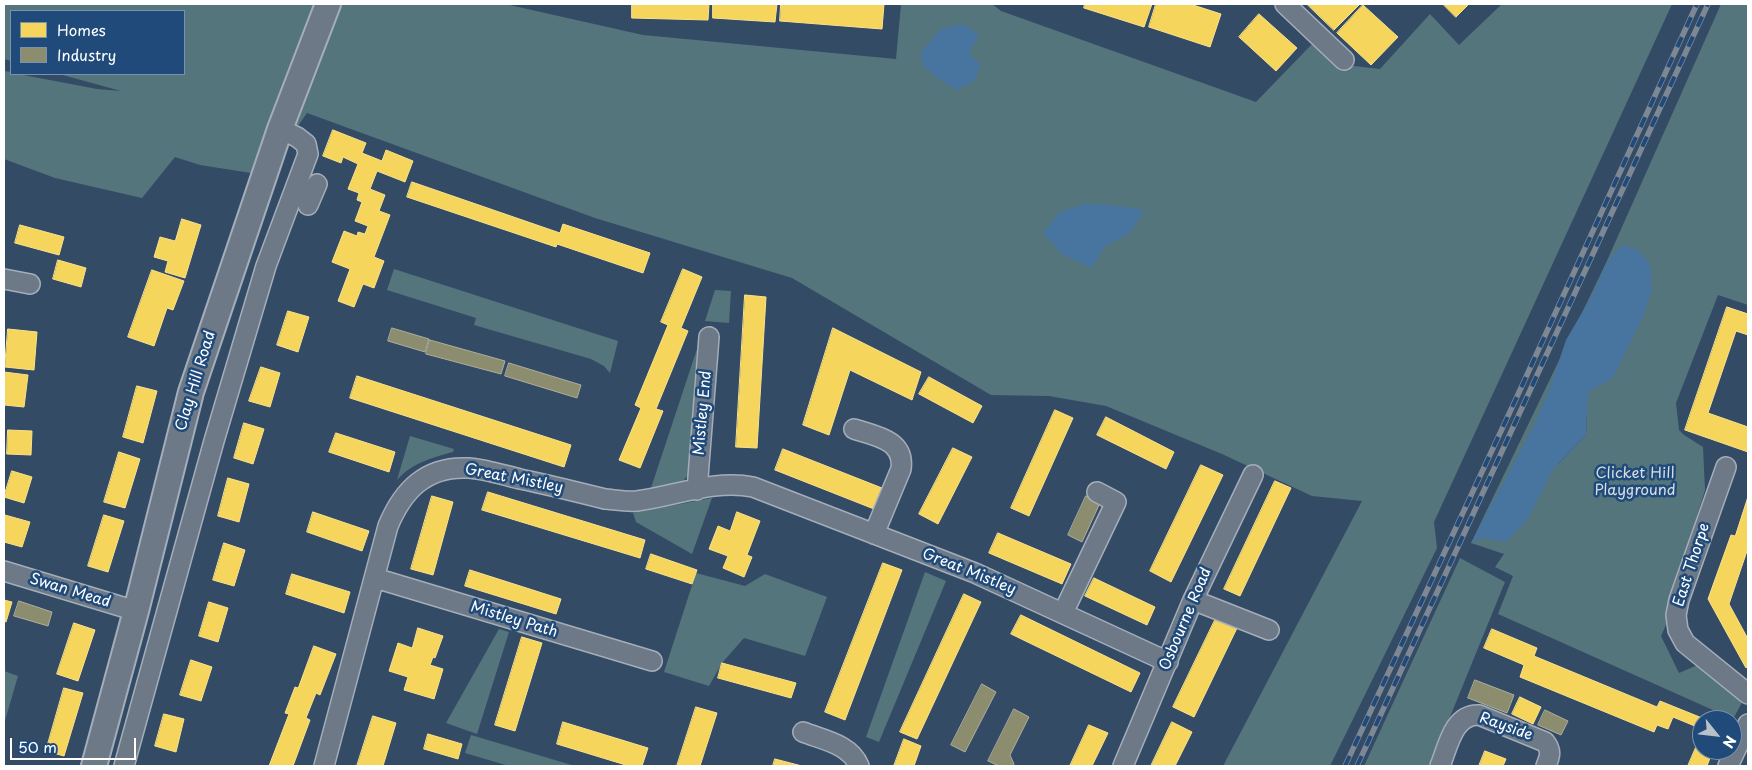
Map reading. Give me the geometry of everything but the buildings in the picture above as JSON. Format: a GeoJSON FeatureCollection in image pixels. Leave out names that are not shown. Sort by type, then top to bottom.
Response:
{"type":"FeatureCollection","features":[{"type":"Feature","properties":{"kind":"street","name":"Clay Hill Road"},"geometry":{"type":"LineString","coordinates":[[94,766],[136,611],[191,392],[280,130],[328,4]]}},
{"type":"Feature","properties":{"kind":"street"},"geometry":{"type":"LineString","coordinates":[[1285,4],[1344,60]]}},
{"type":"Feature","properties":{"kind":"street"},"geometry":{"type":"LineString","coordinates":[[124,766],[214,441],[266,266],[308,193],[308,154],[306,144],[280,130]]}},
{"type":"Feature","properties":{"kind":"street"},"geometry":{"type":"LineString","coordinates":[[4,279],[30,284]]}},
{"type":"Feature","properties":{"kind":"street","name":"Mistley End"},"geometry":{"type":"LineString","coordinates":[[697,490],[710,337]]}},
{"type":"Feature","properties":{"kind":"street"},"geometry":{"type":"LineString","coordinates":[[854,429],[881,438],[893,445],[900,453],[902,460],[901,469],[874,534]]}},
{"type":"Feature","properties":{"kind":"street","name":"East Thorpe"},"geometry":{"type":"LineString","coordinates":[[1726,467],[1679,600],[1676,615],[1678,630],[1685,643],[1748,694]]}},
{"type":"Feature","properties":{"kind":"street","name":"Great Mistley"},"geometry":{"type":"LineString","coordinates":[[324,766],[388,526],[396,508],[408,490],[444,470],[468,468],[618,501],[635,501],[728,484],[753,487],[975,573],[1168,662]]}},
{"type":"Feature","properties":{"kind":"street","name":"Osbourne Road"},"geometry":{"type":"LineString","coordinates":[[1123,766],[1168,662],[1192,600],[1253,475]]}},
{"type":"Feature","properties":{"kind":"street"},"geometry":{"type":"LineString","coordinates":[[1064,613],[1116,502],[1097,492]]}},
{"type":"Feature","properties":{"kind":"street","name":"Swan Mead"},"geometry":{"type":"LineString","coordinates":[[4,571],[136,611]]}},
{"type":"Feature","properties":{"kind":"street","name":"Mistley Path"},"geometry":{"type":"LineString","coordinates":[[375,578],[652,661]]}},
{"type":"Feature","properties":{"kind":"street"},"geometry":{"type":"LineString","coordinates":[[1192,600],[1270,630]]}},
{"type":"Feature","properties":{"kind":"street","name":"Rayside"},"geometry":{"type":"LineString","coordinates":[[1440,766],[1457,724],[1465,717],[1472,715],[1479,715],[1545,742],[1550,748],[1550,756],[1546,766]]}},
{"type":"Feature","properties":{"kind":"street"},"geometry":{"type":"LineString","coordinates":[[1728,766],[1748,724]]}},
{"type":"Feature","properties":{"kind":"street"},"geometry":{"type":"LineString","coordinates":[[803,732],[850,752],[856,758],[859,766]]}},
{"type":"Feature","properties":{"kind":"green space"},"geometry":{"type":"Polygon","coordinates":[[[4,4],[505,4],[643,35],[896,59],[901,4],[992,4],[1001,11],[1256,102],[1313,43],[1337,64],[1380,69],[1430,14],[1459,45],[1502,4],[1672,4],[1434,522],[1437,548],[1330,766],[1223,766],[1362,501],[1312,496],[1222,454],[1106,406],[1049,396],[991,395],[792,278],[595,218],[307,113],[264,175],[200,165],[175,157],[142,198],[55,178],[4,159],[4,71],[10,72],[10,75],[23,75],[97,89],[121,91],[63,75],[185,75],[185,10],[10,10],[10,61],[4,59],[4,4]]]}},
{"type":"Feature","properties":{"kind":"green space","name":"Clicket Hill Playground"},"geometry":{"type":"Polygon","coordinates":[[[1721,4],[1748,4],[1748,305],[1718,295],[1676,403],[1679,430],[1703,447],[1705,490],[1681,568],[1675,605],[1661,636],[1679,673],[1700,664],[1745,697],[1738,710],[1713,710],[1498,614],[1513,576],[1495,567],[1504,554],[1471,543],[1606,263],[1721,4]],[[1587,414],[1557,465],[1586,435],[1587,414]]]}},
{"type":"Feature","properties":{"kind":"green space"},"geometry":{"type":"Polygon","coordinates":[[[394,269],[618,341],[610,373],[604,366],[591,359],[474,325],[476,318],[387,290],[394,269]]]}},
{"type":"Feature","properties":{"kind":"green space"},"geometry":{"type":"Polygon","coordinates":[[[715,290],[731,291],[729,323],[705,321],[715,290]]]}},
{"type":"Feature","properties":{"kind":"green space"},"geometry":{"type":"Polygon","coordinates":[[[697,349],[688,475],[683,481],[651,488],[697,349]]]}},
{"type":"Feature","properties":{"kind":"green space"},"geometry":{"type":"Polygon","coordinates":[[[410,436],[454,449],[453,452],[416,465],[397,480],[410,436]]]}},
{"type":"Feature","properties":{"kind":"green space"},"geometry":{"type":"Polygon","coordinates":[[[712,498],[692,554],[636,522],[633,513],[712,498]]]}},
{"type":"Feature","properties":{"kind":"green space"},"geometry":{"type":"Polygon","coordinates":[[[1460,558],[1505,582],[1430,766],[1364,766],[1460,558]]]}},
{"type":"Feature","properties":{"kind":"green space"},"geometry":{"type":"Polygon","coordinates":[[[925,572],[946,581],[879,742],[866,737],[925,572]]]}},
{"type":"Feature","properties":{"kind":"green space"},"geometry":{"type":"Polygon","coordinates":[[[696,573],[745,586],[765,574],[827,597],[805,656],[744,638],[722,663],[709,686],[664,672],[696,573]]]}},
{"type":"Feature","properties":{"kind":"green space"},"geometry":{"type":"Polygon","coordinates":[[[499,629],[509,632],[477,734],[446,723],[499,629]]]}},
{"type":"Feature","properties":{"kind":"green space"},"geometry":{"type":"Polygon","coordinates":[[[4,671],[18,676],[4,724],[4,671]]]}},
{"type":"Feature","properties":{"kind":"green space"},"geometry":{"type":"Polygon","coordinates":[[[471,735],[575,766],[509,766],[465,753],[471,735]]]}},
{"type":"Feature","properties":{"kind":"water"},"geometry":{"type":"Polygon","coordinates":[[[963,24],[979,35],[969,53],[981,65],[974,81],[957,90],[936,77],[923,65],[921,52],[941,29],[963,24]]]}},
{"type":"Feature","properties":{"kind":"water"},"geometry":{"type":"Polygon","coordinates":[[[1085,204],[1122,206],[1144,211],[1130,233],[1105,246],[1092,268],[1062,254],[1043,233],[1060,212],[1085,204]]]}},
{"type":"Feature","properties":{"kind":"water"},"geometry":{"type":"Polygon","coordinates":[[[1622,245],[1638,250],[1650,264],[1652,290],[1642,319],[1613,378],[1588,392],[1586,435],[1553,469],[1528,519],[1506,542],[1483,538],[1471,543],[1534,426],[1550,388],[1566,340],[1594,292],[1606,263],[1622,245]]]}},
{"type":"Feature","properties":{"kind":"railway"},"geometry":{"type":"LineString","coordinates":[[1345,766],[1697,4]]}},
{"type":"Feature","properties":{"kind":"railway"},"geometry":{"type":"LineString","coordinates":[[1357,766],[1708,4]]}}]}
